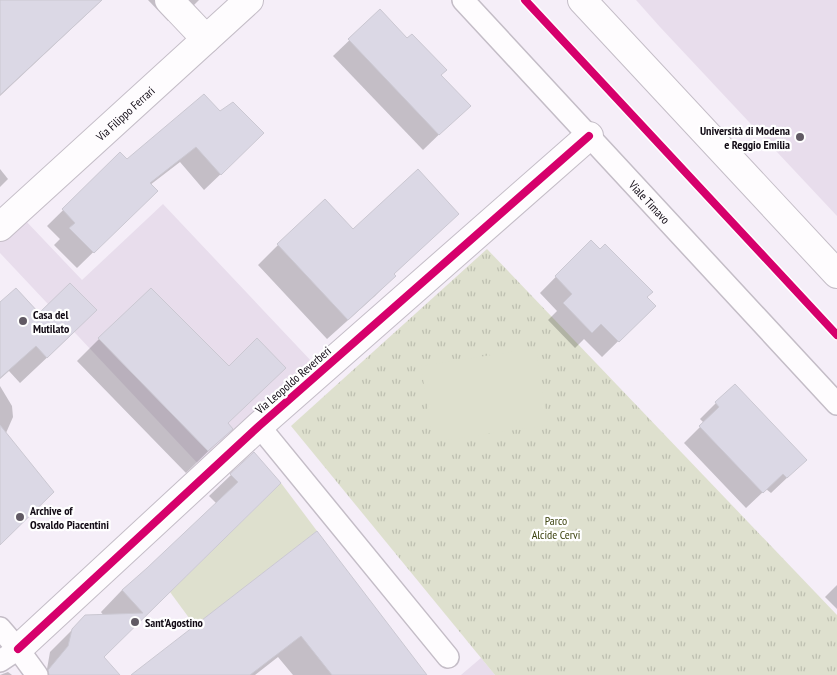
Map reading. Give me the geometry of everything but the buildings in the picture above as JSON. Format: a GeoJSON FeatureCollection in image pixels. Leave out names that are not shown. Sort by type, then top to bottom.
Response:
{"type":"FeatureCollection","features":[{"type":"Feature","properties":{"kind":"street"},"geometry":{"type":"LineString","coordinates":[[169,0],[206,39]]}},
{"type":"Feature","properties":{"kind":"street","name":"Via Filippo Ferrari"},"geometry":{"type":"LineString","coordinates":[[0,227],[249,0]]}},
{"type":"Feature","properties":{"kind":"street"},"geometry":{"type":"LineString","coordinates":[[582,0],[837,274]]}},
{"type":"Feature","properties":{"kind":"street","name":"Via Leopoldo Reverberi"},"geometry":{"type":"LineString","coordinates":[[9,655],[259,426],[589,136]]}},
{"type":"Feature","properties":{"kind":"lane","name":"Viale Timavo"},"geometry":{"type":"LineString","coordinates":[[463,0],[837,404]]}},
{"type":"Feature","properties":{"kind":"lane"},"geometry":{"type":"LineString","coordinates":[[259,426],[448,657]]}},
{"type":"Feature","properties":{"kind":"lane"},"geometry":{"type":"LineString","coordinates":[[0,628],[9,655],[37,675]]}},
{"type":"Feature","properties":{"kind":"shaded area","name":"Università di Modena e Reggio Emilia"},"geometry":{"type":"Polygon","coordinates":[[[636,0],[837,0],[837,216],[660,27],[636,0]]]}},
{"type":"Feature","properties":{"kind":"shaded area"},"geometry":{"type":"Polygon","coordinates":[[[163,204],[314,364],[203,469],[0,253],[0,241],[24,219],[82,280],[163,204]]]}},
{"type":"Feature","properties":{"kind":"shaded area"},"geometry":{"type":"Polygon","coordinates":[[[481,658],[495,675],[461,675],[481,658]]]}},
{"type":"Feature","properties":{"kind":"green space","name":"Parco Alcide Cervi"},"geometry":{"type":"Polygon","coordinates":[[[487,249],[837,615],[837,675],[495,675],[291,426],[487,249]]]}},
{"type":"Feature","properties":{"kind":"green space"},"geometry":{"type":"Polygon","coordinates":[[[536,348],[548,425],[433,442],[421,366],[536,348]]]}},
{"type":"Feature","properties":{"kind":"green space"},"geometry":{"type":"Polygon","coordinates":[[[281,483],[317,531],[195,626],[170,592],[281,483]]]}},
{"type":"Feature","properties":{"kind":"cycle path"},"geometry":{"type":"LineString","coordinates":[[525,0],[837,335]]}},
{"type":"Feature","properties":{"kind":"cycle path"},"geometry":{"type":"LineString","coordinates":[[18,649],[259,426],[589,136]]}},
{"type":"Feature","properties":{"kind":"place","name":"Università di Modena e Reggio Emilia"},"geometry":{"type":"Point","coordinates":[800,137]}},
{"type":"Feature","properties":{"kind":"place","name":"Casa del Mutilato"},"geometry":{"type":"Point","coordinates":[23,321]}},
{"type":"Feature","properties":{"kind":"place","name":"Archive of Osvaldo Piacentini"},"geometry":{"type":"Point","coordinates":[20,517]}},
{"type":"Feature","properties":{"kind":"place","name":"Sant'Agostino"},"geometry":{"type":"Point","coordinates":[135,622]}}]}
